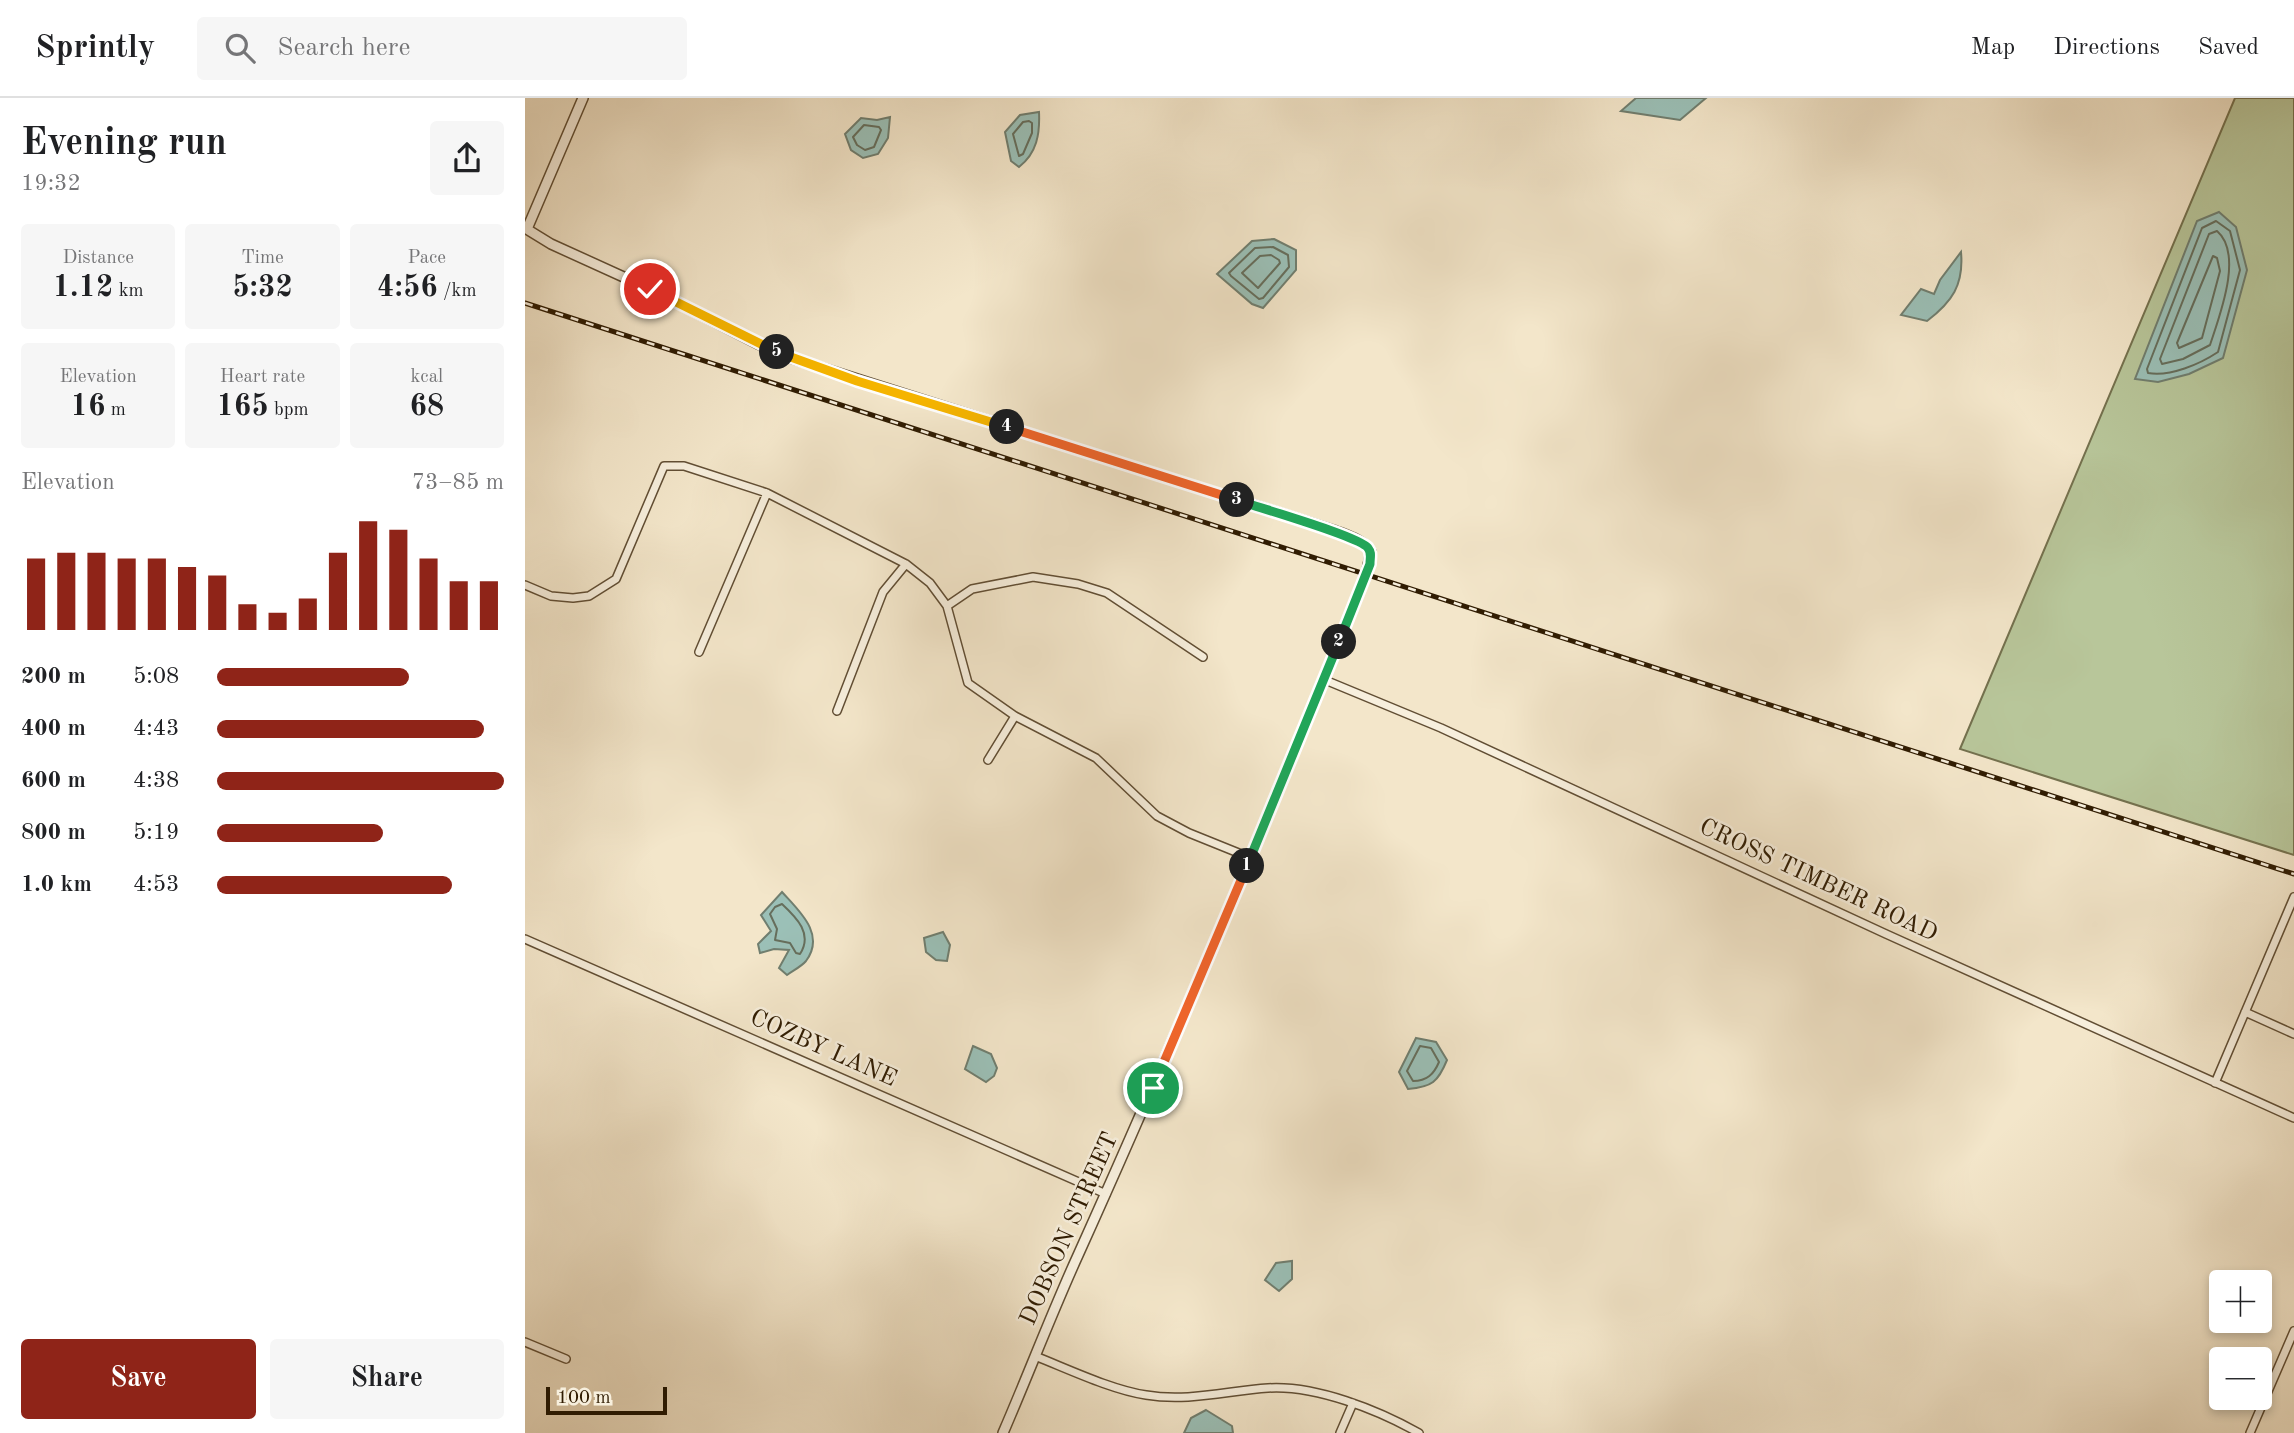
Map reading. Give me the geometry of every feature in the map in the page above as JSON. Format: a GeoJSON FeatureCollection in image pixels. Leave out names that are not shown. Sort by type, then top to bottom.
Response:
{"type":"FeatureCollection","features":[{"type":"Feature","properties":{"kind":"street"},"geometry":{"type":"LineString","coordinates":[[526,229],[583,98]]}},
{"type":"Feature","properties":{"kind":"street","name":"DOBSON STREET"},"geometry":{"type":"LineString","coordinates":[[526,229],[551,244],[791,358],[1356,539],[1371,552],[1366,575],[1325,680],[1251,858],[1107,1194],[1078,1253],[1003,1433]]}},
{"type":"Feature","properties":{"kind":"street"},"geometry":{"type":"LineString","coordinates":[[525,585],[551,596],[573,598],[589,596],[616,579],[664,466],[684,466],[767,493],[906,564],[930,583],[947,606],[968,683],[1015,716],[1096,758],[1157,816],[1189,833],[1251,858]]}},
{"type":"Feature","properties":{"kind":"street"},"geometry":{"type":"LineString","coordinates":[[699,652],[767,493]]}},
{"type":"Feature","properties":{"kind":"street"},"geometry":{"type":"LineString","coordinates":[[837,711],[883,592],[906,564]]}},
{"type":"Feature","properties":{"kind":"street"},"geometry":{"type":"LineString","coordinates":[[947,606],[972,589],[1033,577],[1078,584],[1107,593],[1203,657]]}},
{"type":"Feature","properties":{"kind":"street","name":"CROSS TIMBER ROAD"},"geometry":{"type":"LineString","coordinates":[[1325,680],[1441,727],[1886,934],[2294,1118]]}},
{"type":"Feature","properties":{"kind":"street"},"geometry":{"type":"LineString","coordinates":[[988,760],[1015,716]]}},
{"type":"Feature","properties":{"kind":"street"},"geometry":{"type":"LineString","coordinates":[[2215,1083],[2294,897]]}},
{"type":"Feature","properties":{"kind":"street","name":"COZBY LANE"},"geometry":{"type":"LineString","coordinates":[[525,939],[1107,1194]]}},
{"type":"Feature","properties":{"kind":"street"},"geometry":{"type":"LineString","coordinates":[[2245,1012],[2294,1034]]}},
{"type":"Feature","properties":{"kind":"street"},"geometry":{"type":"LineString","coordinates":[[2251,1433],[2294,1331]]}},
{"type":"Feature","properties":{"kind":"street"},"geometry":{"type":"LineString","coordinates":[[525,1342],[566,1359]]}},
{"type":"Feature","properties":{"kind":"street"},"geometry":{"type":"LineString","coordinates":[[1035,1356],[1145,1395],[1184,1397],[1270,1388],[1310,1391],[1353,1403],[1419,1433]]}},
{"type":"Feature","properties":{"kind":"street"},"geometry":{"type":"LineString","coordinates":[[1340,1433],[1353,1403]]}},
{"type":"Feature","properties":{"kind":"green space"},"geometry":{"type":"Polygon","coordinates":[[[2235,98],[2294,98],[2294,855],[1960,749],[2235,98]]]}},
{"type":"Feature","properties":{"kind":"water"},"geometry":{"type":"Polygon","coordinates":[[[1636,98],[1706,98],[1680,120],[1621,111],[1636,98]]]}},
{"type":"Feature","properties":{"kind":"water"},"geometry":{"type":"Polygon","coordinates":[[[1039,112],[1039,128],[1034,149],[1019,167],[1011,161],[1005,132],[1020,115],[1039,112]]]}},
{"type":"Feature","properties":{"kind":"water"},"geometry":{"type":"Polygon","coordinates":[[[890,117],[888,138],[878,154],[863,158],[851,150],[845,134],[861,118],[877,120],[890,117]]]}},
{"type":"Feature","properties":{"kind":"water"},"geometry":{"type":"Polygon","coordinates":[[[2219,212],[2236,227],[2247,270],[2223,358],[2189,374],[2158,382],[2135,379],[2197,221],[2219,212]]]}},
{"type":"Feature","properties":{"kind":"water"},"geometry":{"type":"Polygon","coordinates":[[[1274,239],[1296,250],[1296,270],[1263,308],[1252,304],[1217,274],[1252,241],[1274,239]]]}},
{"type":"Feature","properties":{"kind":"water"},"geometry":{"type":"Polygon","coordinates":[[[1961,252],[1958,283],[1950,300],[1927,321],[1901,315],[1921,289],[1934,294],[1940,280],[1961,252]]]}},
{"type":"Feature","properties":{"kind":"water"},"geometry":{"type":"Polygon","coordinates":[[[782,892],[808,924],[813,942],[806,961],[787,975],[779,968],[789,950],[774,949],[760,953],[758,944],[771,931],[761,915],[782,892]]]}},
{"type":"Feature","properties":{"kind":"water"},"geometry":{"type":"Polygon","coordinates":[[[943,932],[950,945],[947,961],[936,960],[926,952],[924,938],[943,932]]]}},
{"type":"Feature","properties":{"kind":"water"},"geometry":{"type":"Polygon","coordinates":[[[1416,1038],[1436,1042],[1447,1060],[1440,1074],[1429,1085],[1408,1089],[1399,1072],[1416,1038]]]}},
{"type":"Feature","properties":{"kind":"water"},"geometry":{"type":"Polygon","coordinates":[[[973,1046],[991,1054],[997,1068],[994,1076],[986,1082],[965,1069],[973,1046]]]}},
{"type":"Feature","properties":{"kind":"water"},"geometry":{"type":"Polygon","coordinates":[[[1292,1261],[1292,1279],[1279,1291],[1265,1280],[1276,1263],[1292,1261]]]}},
{"type":"Feature","properties":{"kind":"water"},"geometry":{"type":"Polygon","coordinates":[[[1206,1410],[1232,1426],[1233,1433],[1184,1433],[1191,1418],[1206,1410]]]}},
{"type":"Feature","properties":{"kind":"railway"},"geometry":{"type":"LineString","coordinates":[[525,303],[2294,874]]}},
{"type":"Feature","properties":{"kind":"route"},"geometry":{"type":"LineString","coordinates":[[650,289],[791,358],[1328,531],[1336,531],[1356,539],[1371,552],[1370,564],[1325,680],[1153,1088]]}}]}
